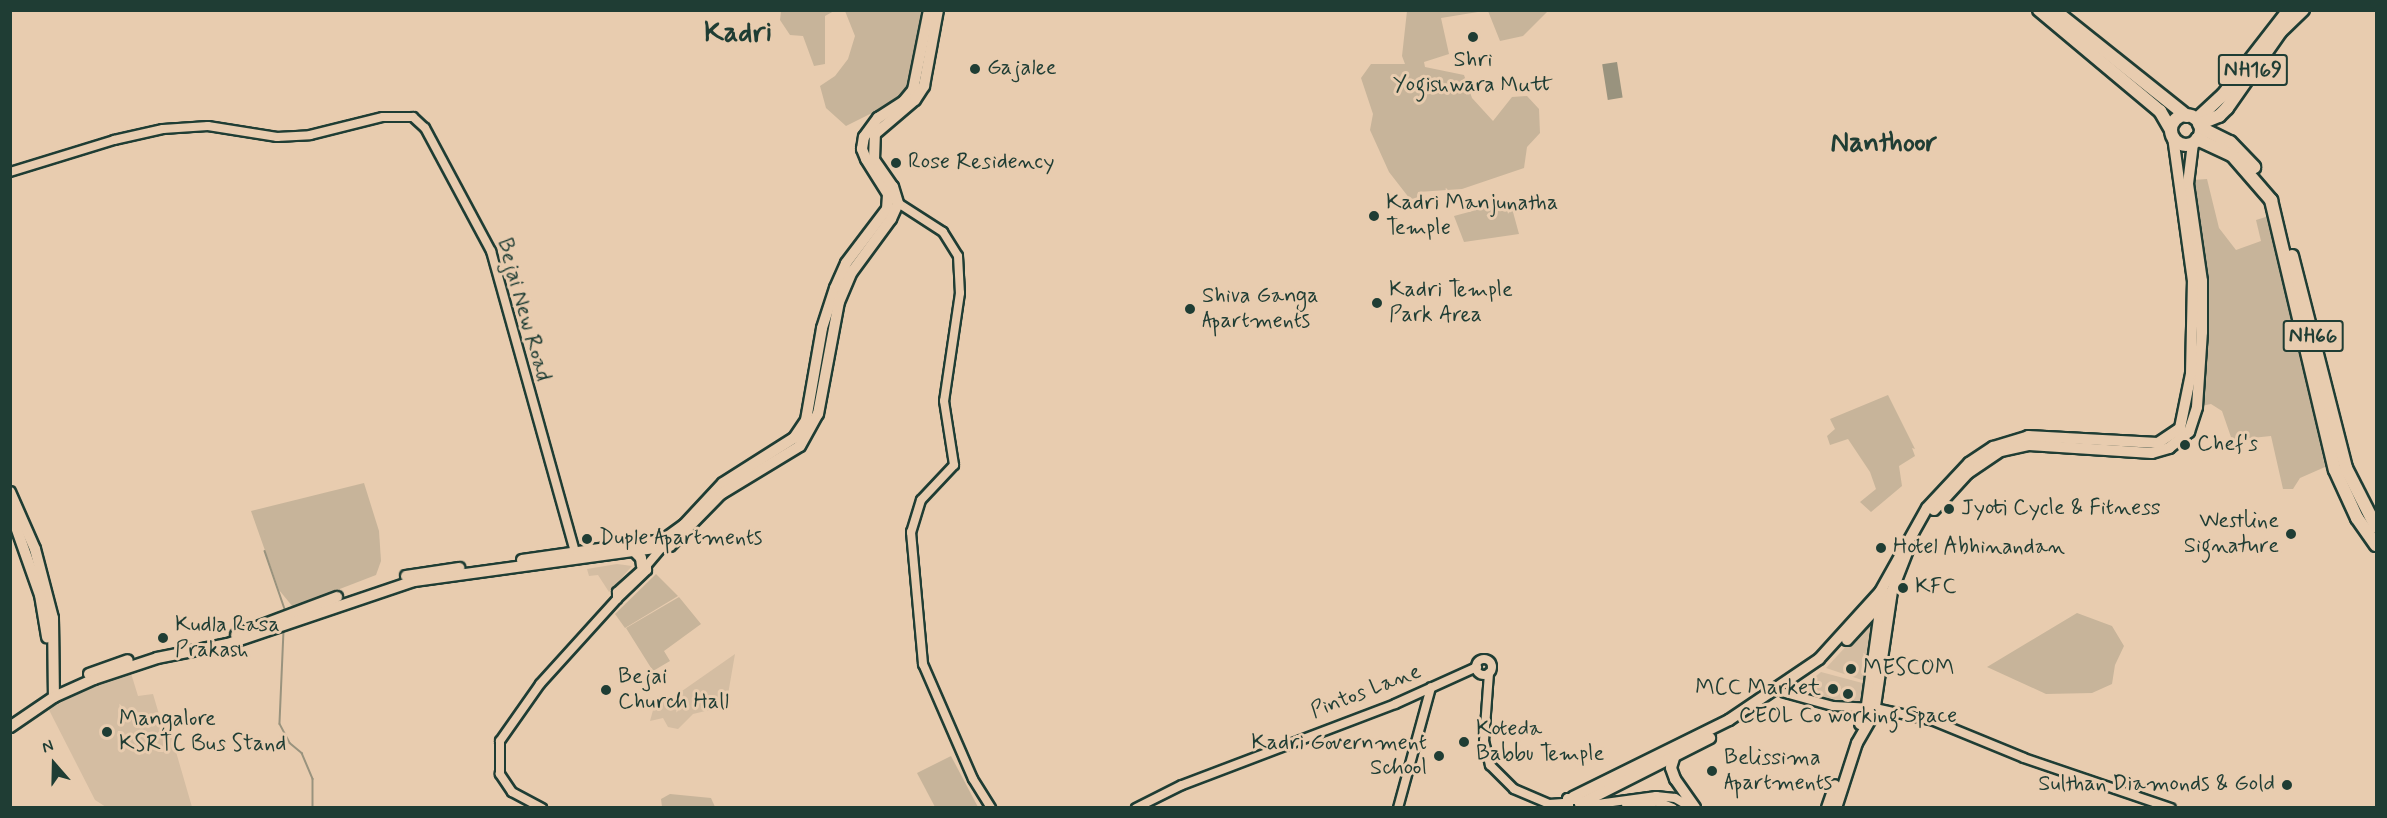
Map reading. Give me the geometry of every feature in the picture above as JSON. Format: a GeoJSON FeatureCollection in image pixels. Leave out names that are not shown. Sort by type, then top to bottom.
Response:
{"type":"FeatureCollection","features":[{"type":"Feature","properties":{"kind":"highway"},"geometry":{"type":"LineString","coordinates":[[2039,10],[2160,111],[2172,134]]}},
{"type":"Feature","properties":{"kind":"highway","name":"NH66"},"geometry":{"type":"LineString","coordinates":[[2054,10],[2196,128],[2232,154],[2271,200],[2346,468],[2376,527]]}},
{"type":"Feature","properties":{"kind":"highway","name":"NH169"},"geometry":{"type":"LineString","coordinates":[[2196,128],[2289,10]]}},
{"type":"Feature","properties":{"kind":"highway","name":"NH169"},"geometry":{"type":"LineString","coordinates":[[2196,128],[2219,116],[2227,108],[2280,32],[2303,10]]}},
{"type":"Feature","properties":{"kind":"highway"},"geometry":{"type":"LineString","coordinates":[[2172,134],[2178,118],[2196,128]]}},
{"type":"Feature","properties":{"kind":"highway","name":"NH66"},"geometry":{"type":"LineString","coordinates":[[2172,134],[2179,144],[2196,128]]}},
{"type":"Feature","properties":{"kind":"highway","name":"NH66"},"geometry":{"type":"LineString","coordinates":[[2298,297],[2335,470],[2357,518],[2376,545]]}},
{"type":"Feature","properties":{"kind":"main road"},"geometry":{"type":"LineString","coordinates":[[893,200],[866,159],[862,149],[864,138],[878,118],[904,100],[912,90],[929,10]]}},
{"type":"Feature","properties":{"kind":"main road"},"geometry":{"type":"LineString","coordinates":[[10,718],[105,667],[227,638],[319,603],[424,572],[634,552],[665,543],[723,483],[794,438],[806,420],[820,369],[835,288],[846,263],[882,219],[893,200],[894,187],[874,160],[872,144],[875,134],[915,100],[924,86],[938,10]]}},
{"type":"Feature","properties":{"kind":"main road"},"geometry":{"type":"LineString","coordinates":[[1570,804],[1674,758],[1785,693],[1829,658],[1884,593],[1924,523],[1968,473],[1994,455],[2029,445],[2152,453],[2169,448],[2189,432],[2197,407],[2202,332],[2202,281],[2188,184],[2196,128]]}},
{"type":"Feature","properties":{"kind":"main road"},"geometry":{"type":"LineString","coordinates":[[1570,804],[1699,737],[1779,689],[1819,659],[1884,593],[1926,508],[1969,463],[1993,447],[2028,436],[2158,443],[2180,428],[2191,374],[2193,281],[2172,134]]}},
{"type":"Feature","properties":{"kind":"main road"},"geometry":{"type":"LineString","coordinates":[[10,492],[35,549],[53,618],[51,695]]}},
{"type":"Feature","properties":{"kind":"main road"},"geometry":{"type":"LineString","coordinates":[[10,510],[46,622],[51,695]]}},
{"type":"Feature","properties":{"kind":"main road"},"geometry":{"type":"LineString","coordinates":[[576,556],[665,543]]}},
{"type":"Feature","properties":{"kind":"main road"},"geometry":{"type":"LineString","coordinates":[[634,552],[642,558],[645,565]]}},
{"type":"Feature","properties":{"kind":"main road"},"geometry":{"type":"LineString","coordinates":[[1836,807],[1871,708],[1884,593]]}},
{"type":"Feature","properties":{"kind":"main road"},"geometry":{"type":"LineString","coordinates":[[1827,807],[1871,708],[1884,593]]}},
{"type":"Feature","properties":{"kind":"main road"},"geometry":{"type":"LineString","coordinates":[[10,727],[51,695]]}},
{"type":"Feature","properties":{"kind":"main road"},"geometry":{"type":"LineString","coordinates":[[1674,758],[1671,768],[1675,779],[1694,807]]}},
{"type":"Feature","properties":{"kind":"street","name":"Bejai New Road"},"geometry":{"type":"LineString","coordinates":[[10,172],[114,140],[163,129],[208,126],[277,137],[310,135],[351,123],[383,117],[413,117],[425,128],[486,240],[576,556]]}},
{"type":"Feature","properties":{"kind":"street"},"geometry":{"type":"LineString","coordinates":[[893,200],[943,232],[958,256],[960,294],[944,401],[954,465],[921,500],[911,532],[923,664],[973,779],[992,807]]}},
{"type":"Feature","properties":{"kind":"street"},"geometry":{"type":"LineString","coordinates":[[542,807],[512,792],[500,774],[500,741],[540,684],[617,599],[617,592],[665,543]]}},
{"type":"Feature","properties":{"kind":"street","name":"Pintos Lane"},"geometry":{"type":"LineString","coordinates":[[1136,807],[1240,761],[1477,667],[1482,674],[1489,673],[1484,741],[1490,765],[1514,789],[1549,804],[1570,804]]}},
{"type":"Feature","properties":{"kind":"street"},"geometry":{"type":"LineString","coordinates":[[1398,807],[1431,687]]}},
{"type":"Feature","properties":{"kind":"street"},"geometry":{"type":"LineString","coordinates":[[1785,693],[1833,706],[1871,708],[1934,721],[2024,758],[2170,807]]}},
{"type":"Feature","properties":{"kind":"street"},"geometry":{"type":"LineString","coordinates":[[1570,804],[1656,796],[1676,798],[1694,807]]}},
{"type":"Feature","properties":{"kind":"street"},"geometry":{"type":"LineString","coordinates":[[1602,807],[1658,802],[1673,807]]}},
{"type":"Feature","properties":{"kind":"shaded area"},"geometry":{"type":"Polygon","coordinates":[[[781,11],[834,11],[825,16],[825,64],[814,66],[803,36],[790,35],[780,20],[781,11]]]}},
{"type":"Feature","properties":{"kind":"shaded area"},"geometry":{"type":"Polygon","coordinates":[[[845,11],[924,11],[906,91],[894,102],[846,126],[826,108],[820,86],[835,76],[848,59],[855,36],[845,11]]]}},
{"type":"Feature","properties":{"kind":"shaded area"},"geometry":{"type":"Polygon","coordinates":[[[1407,11],[1484,11],[1441,18],[1449,54],[1424,62],[1425,67],[1464,75],[1472,98],[1493,121],[1512,97],[1527,96],[1539,109],[1540,133],[1527,147],[1524,168],[1462,189],[1418,192],[1417,198],[1410,199],[1389,172],[1370,130],[1373,114],[1361,78],[1371,64],[1405,64],[1402,56],[1407,11]]]}},
{"type":"Feature","properties":{"kind":"shaded area"},"geometry":{"type":"Polygon","coordinates":[[[1488,11],[1548,11],[1523,36],[1500,41],[1488,11]]]}},
{"type":"Feature","properties":{"kind":"shaded area"},"geometry":{"type":"Polygon","coordinates":[[[1617,62],[1623,98],[1608,100],[1602,64],[1617,62]]]}},
{"type":"Feature","properties":{"kind":"shaded area"},"geometry":{"type":"Polygon","coordinates":[[[2207,179],[2219,228],[2236,250],[2261,241],[2256,220],[2269,216],[2325,467],[2300,478],[2293,489],[2283,489],[2271,436],[2232,440],[2222,411],[2211,404],[2201,406],[2206,288],[2193,180],[2207,179]]]}},
{"type":"Feature","properties":{"kind":"shaded area"},"geometry":{"type":"Polygon","coordinates":[[[1510,201],[1519,234],[1464,242],[1454,216],[1510,201]]]}},
{"type":"Feature","properties":{"kind":"shaded area"},"geometry":{"type":"Polygon","coordinates":[[[1888,395],[1915,449],[1912,448],[1915,456],[1899,466],[1902,486],[1871,512],[1860,502],[1876,489],[1870,472],[1848,439],[1830,445],[1827,436],[1835,429],[1830,419],[1888,395]]]}},
{"type":"Feature","properties":{"kind":"shaded area"},"geometry":{"type":"Polygon","coordinates":[[[364,483],[379,531],[381,561],[376,575],[293,607],[279,590],[251,511],[364,483]]]}},
{"type":"Feature","properties":{"kind":"shaded area"},"geometry":{"type":"Polygon","coordinates":[[[617,564],[632,566],[609,592],[598,575],[589,576],[587,569],[617,564]]]}},
{"type":"Feature","properties":{"kind":"shaded area"},"geometry":{"type":"Polygon","coordinates":[[[656,574],[678,596],[625,628],[615,614],[656,574]]]}},
{"type":"Feature","properties":{"kind":"shaded area"},"geometry":{"type":"Polygon","coordinates":[[[679,597],[701,624],[664,651],[670,661],[653,671],[626,628],[679,597]]]}},
{"type":"Feature","properties":{"kind":"shaded area"},"geometry":{"type":"Polygon","coordinates":[[[2077,613],[2112,626],[2124,646],[2115,665],[2112,684],[2092,693],[2046,694],[1987,667],[2077,613]]]}},
{"type":"Feature","properties":{"kind":"shaded area"},"geometry":{"type":"Polygon","coordinates":[[[1874,623],[1868,682],[1826,668],[1862,629],[1874,623]]]}},
{"type":"Feature","properties":{"kind":"shaded area"},"geometry":{"type":"Polygon","coordinates":[[[735,654],[726,706],[693,714],[678,729],[668,727],[663,718],[650,721],[655,703],[672,698],[735,654]]]}},
{"type":"Feature","properties":{"kind":"shaded area","name":"Mangalore KSRTC Bus Stand"},"geometry":{"type":"Polygon","coordinates":[[[130,670],[138,696],[153,694],[166,738],[172,738],[192,807],[106,807],[95,800],[47,706],[130,670]]]}},
{"type":"Feature","properties":{"kind":"shaded area","name":"MCC Market"},"geometry":{"type":"Polygon","coordinates":[[[1821,672],[1866,684],[1864,713],[1794,694],[1821,672]]]}},
{"type":"Feature","properties":{"kind":"shaded area"},"geometry":{"type":"Polygon","coordinates":[[[951,756],[978,807],[935,807],[917,773],[951,756]]]}},
{"type":"Feature","properties":{"kind":"shaded area"},"geometry":{"type":"Polygon","coordinates":[[[670,794],[711,798],[715,807],[662,807],[661,799],[670,794]]]}},
{"type":"Feature","properties":{"kind":"waterway"},"geometry":{"type":"LineString","coordinates":[[265,551],[285,609]]}},
{"type":"Feature","properties":{"kind":"waterway"},"geometry":{"type":"LineString","coordinates":[[284,631],[280,724],[290,743],[302,753],[313,779],[313,808]]}},
{"type":"Feature","properties":{"kind":"place","name":"Shri Yogishwara Mutt"},"geometry":{"type":"Point","coordinates":[1473,37]}},
{"type":"Feature","properties":{"kind":"place","name":"Gajalee"},"geometry":{"type":"Point","coordinates":[975,69]}},
{"type":"Feature","properties":{"kind":"place","name":"Rose Residency"},"geometry":{"type":"Point","coordinates":[896,163]}},
{"type":"Feature","properties":{"kind":"place","name":"Kadri Manjunatha Temple"},"geometry":{"type":"Point","coordinates":[1374,216]}},
{"type":"Feature","properties":{"kind":"place","name":"Kadri Temple Park Area"},"geometry":{"type":"Point","coordinates":[1377,303]}},
{"type":"Feature","properties":{"kind":"place","name":"Shiva Ganga Apartments"},"geometry":{"type":"Point","coordinates":[1190,309]}},
{"type":"Feature","properties":{"kind":"place","name":"Chef's"},"geometry":{"type":"Point","coordinates":[2185,445]}},
{"type":"Feature","properties":{"kind":"place","name":"Jyoti Cycle & Fitness"},"geometry":{"type":"Point","coordinates":[1949,509]}},
{"type":"Feature","properties":{"kind":"place","name":"Westline Signature"},"geometry":{"type":"Point","coordinates":[2291,534]}},
{"type":"Feature","properties":{"kind":"place","name":"Duple Apartments"},"geometry":{"type":"Point","coordinates":[587,539]}},
{"type":"Feature","properties":{"kind":"place","name":"Hotel Abhinandan"},"geometry":{"type":"Point","coordinates":[1881,548]}},
{"type":"Feature","properties":{"kind":"place","name":"KFC"},"geometry":{"type":"Point","coordinates":[1903,588]}},
{"type":"Feature","properties":{"kind":"place","name":"Kudla Rasa Prakash"},"geometry":{"type":"Point","coordinates":[163,638]}},
{"type":"Feature","properties":{"kind":"place","name":"MESCOM"},"geometry":{"type":"Point","coordinates":[1851,669]}},
{"type":"Feature","properties":{"kind":"place","name":"MCC Market"},"geometry":{"type":"Point","coordinates":[1833,689]}},
{"type":"Feature","properties":{"kind":"place","name":"Bejai Church Hall"},"geometry":{"type":"Point","coordinates":[606,690]}},
{"type":"Feature","properties":{"kind":"place","name":"CEOL Co working Space"},"geometry":{"type":"Point","coordinates":[1848,694]}},
{"type":"Feature","properties":{"kind":"place","name":"Mangalore KSRTC Bus Stand"},"geometry":{"type":"Point","coordinates":[107,732]}},
{"type":"Feature","properties":{"kind":"place","name":"Koteda Babbu Temple"},"geometry":{"type":"Point","coordinates":[1464,742]}},
{"type":"Feature","properties":{"kind":"place","name":"Kadri Government School"},"geometry":{"type":"Point","coordinates":[1439,756]}},
{"type":"Feature","properties":{"kind":"place","name":"Belissima Apartments"},"geometry":{"type":"Point","coordinates":[1712,771]}},
{"type":"Feature","properties":{"kind":"place","name":"Sulthan Diamonds & Gold"},"geometry":{"type":"Point","coordinates":[2287,785]}},
{"type":"Feature","properties":{"kind":"district","name":"Kadri"},"geometry":{"type":"Point","coordinates":[738,34]}},
{"type":"Feature","properties":{"kind":"district","name":"Nanthoor"},"geometry":{"type":"Point","coordinates":[1884,144]}}]}
